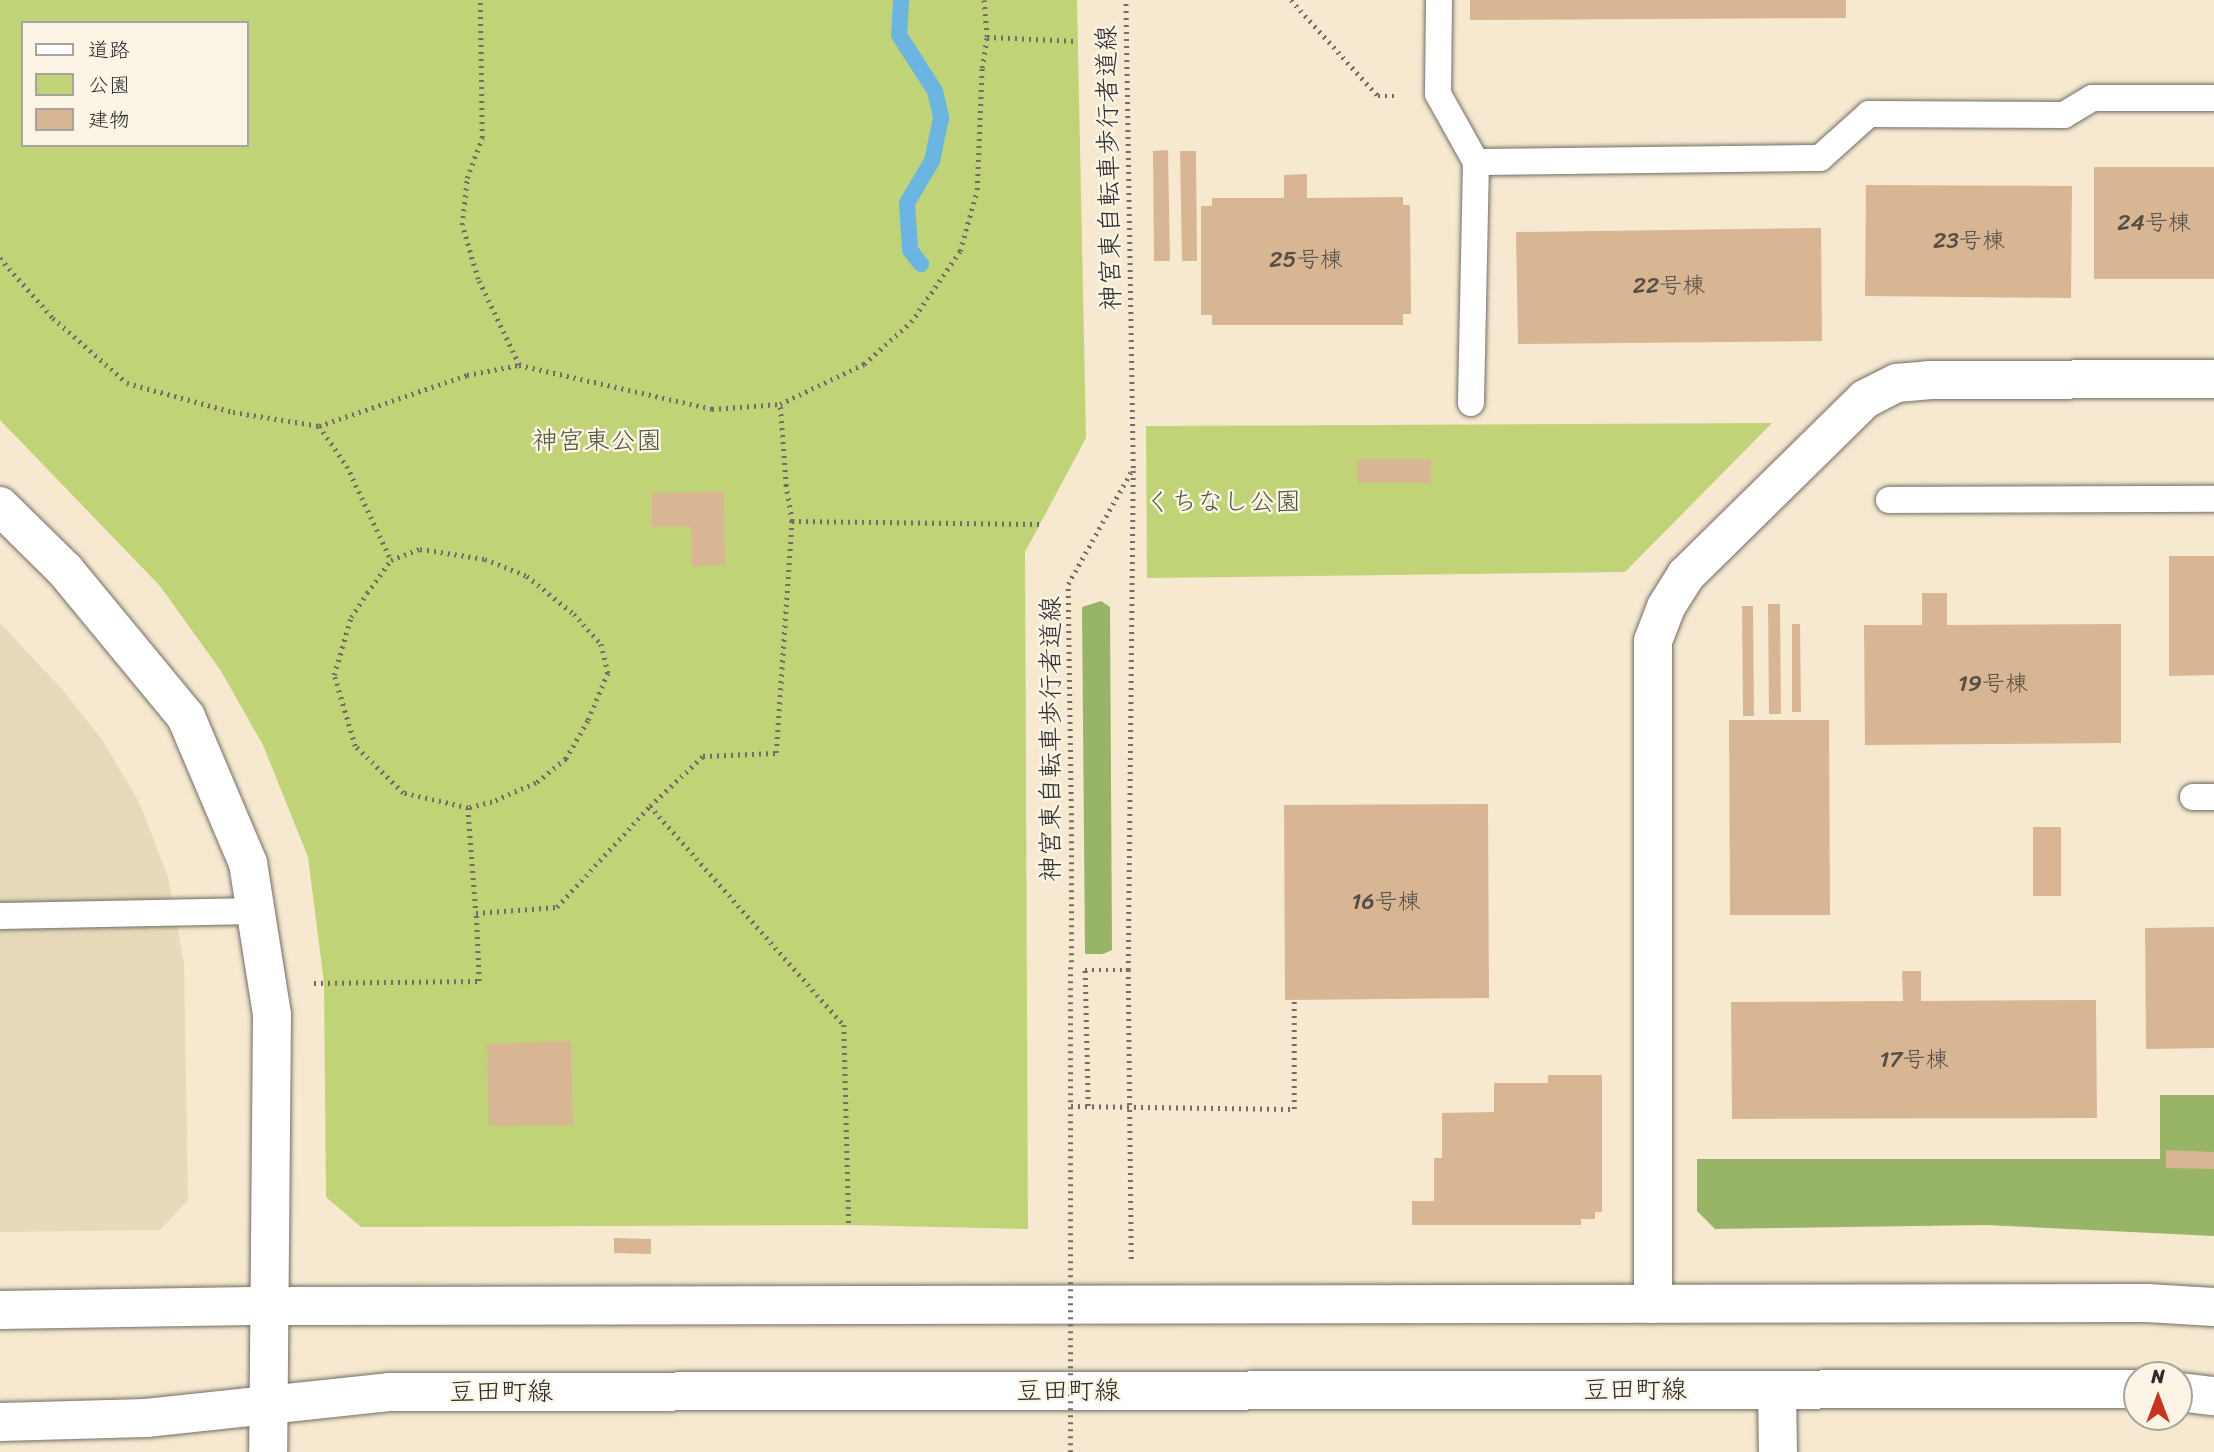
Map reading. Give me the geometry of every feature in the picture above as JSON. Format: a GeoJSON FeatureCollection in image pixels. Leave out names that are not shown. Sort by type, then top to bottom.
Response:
{"type":"FeatureCollection","features":[{"type":"Feature","properties":{"kind":"street"},"geometry":{"type":"LineString","coordinates":[[1653,1304],[1653,641],[1666,607],[1686,575],[1845,419],[1866,400],[1897,383],[1931,380],[2214,379]]}},
{"type":"Feature","properties":{"kind":"street"},"geometry":{"type":"LineString","coordinates":[[0,506],[65,570],[186,717],[248,863],[272,1016],[268,1452]]}},
{"type":"Feature","properties":{"kind":"street"},"geometry":{"type":"LineString","coordinates":[[0,1310],[268,1306],[2147,1303],[2214,1307]]}},
{"type":"Feature","properties":{"kind":"street"},"geometry":{"type":"LineString","coordinates":[[1777,1390],[1778,1452]]}},
{"type":"Feature","properties":{"kind":"street","name":"豆田町線"},"geometry":{"type":"LineString","coordinates":[[0,1422],[146,1418],[389,1392],[2123,1390]]}},
{"type":"Feature","properties":{"kind":"street"},"geometry":{"type":"LineString","coordinates":[[2193,1393],[2214,1395]]}},
{"type":"Feature","properties":{"kind":"lane"},"geometry":{"type":"LineString","coordinates":[[1439,0],[1438,94],[1476,162],[1471,403]]}},
{"type":"Feature","properties":{"kind":"lane"},"geometry":{"type":"LineString","coordinates":[[1476,162],[1820,158],[1869,114],[2063,115],[2092,98],[2214,98]]}},
{"type":"Feature","properties":{"kind":"lane"},"geometry":{"type":"LineString","coordinates":[[1889,500],[2214,499]]}},
{"type":"Feature","properties":{"kind":"lane"},"geometry":{"type":"LineString","coordinates":[[0,916],[256,911]]}},
{"type":"Feature","properties":{"kind":"path"},"geometry":{"type":"LineString","coordinates":[[480,0],[482,138],[467,178],[462,225],[478,278],[519,365]]}},
{"type":"Feature","properties":{"kind":"path"},"geometry":{"type":"LineString","coordinates":[[0,258],[53,318],[127,383],[233,412],[319,426],[467,375],[519,365],[712,409],[780,404],[864,364],[911,322],[960,251],[977,190],[982,68],[987,37],[984,0]]}},
{"type":"Feature","properties":{"kind":"path","name":"神宮東自転車歩行者道線"},"geometry":{"type":"LineString","coordinates":[[1070,1452],[1071,808],[1068,584],[1133,468],[1126,0]]}},
{"type":"Feature","properties":{"kind":"path"},"geometry":{"type":"LineString","coordinates":[[1292,0],[1378,96],[1438,94]]}},
{"type":"Feature","properties":{"kind":"path"},"geometry":{"type":"LineString","coordinates":[[987,37],[1077,41]]}},
{"type":"Feature","properties":{"kind":"path"},"geometry":{"type":"LineString","coordinates":[[476,913],[557,907],[650,806],[703,757],[776,753],[792,521],[786,486],[780,404]]}},
{"type":"Feature","properties":{"kind":"path"},"geometry":{"type":"LineString","coordinates":[[319,426],[347,466],[391,560]]}},
{"type":"Feature","properties":{"kind":"path"},"geometry":{"type":"LineString","coordinates":[[1132,1305],[1128,970],[1133,468]]}},
{"type":"Feature","properties":{"kind":"path"},"geometry":{"type":"LineString","coordinates":[[792,521],[1040,524]]}},
{"type":"Feature","properties":{"kind":"path"},"geometry":{"type":"LineString","coordinates":[[420,549],[485,559],[527,576],[574,614],[601,644],[608,673],[588,721],[566,759],[536,783],[492,803],[468,808],[403,793],[355,746],[334,675],[351,617],[391,560],[420,549]]}},
{"type":"Feature","properties":{"kind":"path"},"geometry":{"type":"LineString","coordinates":[[650,806],[844,1025],[849,1225]]}},
{"type":"Feature","properties":{"kind":"path"},"geometry":{"type":"LineString","coordinates":[[313,983],[479,981],[468,808]]}},
{"type":"Feature","properties":{"kind":"path"},"geometry":{"type":"LineString","coordinates":[[1088,1106],[1085,970],[1128,970]]}},
{"type":"Feature","properties":{"kind":"path"},"geometry":{"type":"LineString","coordinates":[[1071,1106],[1294,1109],[1294,1000]]}},
{"type":"Feature","properties":{"kind":"shaded area"},"geometry":{"type":"Polygon","coordinates":[[[0,623],[61,688],[103,741],[139,802],[168,877],[184,963],[188,1200],[160,1230],[0,1232],[0,623]]]}},
{"type":"Feature","properties":{"kind":"green space","name":"神宮東公園"},"geometry":{"type":"Polygon","coordinates":[[[0,0],[1077,0],[1086,438],[1025,552],[1028,1229],[849,1225],[361,1227],[326,1197],[324,983],[308,857],[263,745],[221,671],[160,586],[0,420],[0,0]]]}},
{"type":"Feature","properties":{"kind":"green space","name":"くちなし公園"},"geometry":{"type":"Polygon","coordinates":[[[1772,423],[1625,572],[1147,578],[1146,426],[1772,423]]]}},
{"type":"Feature","properties":{"kind":"green space"},"geometry":{"type":"Polygon","coordinates":[[[1101,601],[1110,607],[1112,950],[1103,954],[1085,954],[1082,607],[1101,601]]]}},
{"type":"Feature","properties":{"kind":"green space"},"geometry":{"type":"Polygon","coordinates":[[[2160,1095],[2214,1095],[2214,1236],[1986,1225],[1715,1229],[1697,1211],[1697,1159],[2160,1159],[2160,1095]]]}},
{"type":"Feature","properties":{"kind":"building"},"geometry":{"type":"Polygon","coordinates":[[[1470,0],[1846,0],[1846,18],[1470,20],[1470,0]]]}},
{"type":"Feature","properties":{"kind":"building"},"geometry":{"type":"Polygon","coordinates":[[[1168,150],[1170,261],[1154,261],[1153,151],[1168,150]]]}},
{"type":"Feature","properties":{"kind":"building"},"geometry":{"type":"Polygon","coordinates":[[[1180,151],[1196,151],[1197,261],[1182,261],[1180,151]]]}},
{"type":"Feature","properties":{"kind":"building"},"geometry":{"type":"Polygon","coordinates":[[[2094,167],[2214,167],[2214,279],[2094,279],[2094,167]]]}},
{"type":"Feature","properties":{"kind":"building"},"geometry":{"type":"Polygon","coordinates":[[[1307,174],[1307,198],[1403,197],[1403,205],[1410,205],[1411,314],[1403,314],[1403,325],[1212,325],[1212,315],[1201,315],[1201,206],[1212,206],[1212,198],[1284,198],[1284,175],[1307,174]]]}},
{"type":"Feature","properties":{"kind":"building"},"geometry":{"type":"Polygon","coordinates":[[[1866,185],[2072,186],[2071,298],[1865,296],[1866,185]]]}},
{"type":"Feature","properties":{"kind":"building"},"geometry":{"type":"Polygon","coordinates":[[[1821,228],[1822,341],[1518,344],[1516,232],[1821,228]]]}},
{"type":"Feature","properties":{"kind":"building"},"geometry":{"type":"Polygon","coordinates":[[[1357,459],[1431,459],[1431,483],[1357,483],[1357,459]]]}},
{"type":"Feature","properties":{"kind":"building"},"geometry":{"type":"Polygon","coordinates":[[[724,492],[725,565],[692,566],[691,526],[652,527],[652,493],[724,492]]]}},
{"type":"Feature","properties":{"kind":"building"},"geometry":{"type":"Polygon","coordinates":[[[2169,556],[2214,556],[2214,675],[2169,676],[2169,556]]]}},
{"type":"Feature","properties":{"kind":"building"},"geometry":{"type":"Polygon","coordinates":[[[1922,593],[1947,593],[1947,625],[2121,624],[2121,743],[1865,745],[1864,625],[1922,625],[1922,593]]]}},
{"type":"Feature","properties":{"kind":"building"},"geometry":{"type":"Polygon","coordinates":[[[1768,604],[1780,604],[1781,714],[1769,714],[1768,604]]]}},
{"type":"Feature","properties":{"kind":"building"},"geometry":{"type":"Polygon","coordinates":[[[1742,606],[1753,606],[1754,716],[1743,716],[1742,606]]]}},
{"type":"Feature","properties":{"kind":"building"},"geometry":{"type":"Polygon","coordinates":[[[1792,624],[1800,624],[1801,712],[1792,712],[1792,624]]]}},
{"type":"Feature","properties":{"kind":"building"},"geometry":{"type":"Polygon","coordinates":[[[1729,720],[1829,720],[1830,915],[1730,915],[1729,720]]]}},
{"type":"Feature","properties":{"kind":"building"},"geometry":{"type":"Polygon","coordinates":[[[1488,804],[1489,998],[1285,1000],[1284,805],[1488,804]]]}},
{"type":"Feature","properties":{"kind":"building"},"geometry":{"type":"Polygon","coordinates":[[[2033,827],[2061,827],[2061,896],[2033,896],[2033,827]]]}},
{"type":"Feature","properties":{"kind":"building"},"geometry":{"type":"Polygon","coordinates":[[[2214,927],[2214,1048],[2146,1049],[2145,928],[2214,927]]]}},
{"type":"Feature","properties":{"kind":"building"},"geometry":{"type":"Polygon","coordinates":[[[1902,971],[1921,971],[1921,1001],[2096,1000],[2097,1118],[1732,1119],[1731,1002],[1903,1001],[1902,971]]]}},
{"type":"Feature","properties":{"kind":"building"},"geometry":{"type":"Polygon","coordinates":[[[571,1041],[573,1125],[489,1126],[487,1044],[571,1041]]]}},
{"type":"Feature","properties":{"kind":"building"},"geometry":{"type":"Polygon","coordinates":[[[1548,1075],[1602,1075],[1602,1212],[1595,1212],[1595,1219],[1581,1219],[1581,1225],[1412,1225],[1412,1201],[1434,1201],[1434,1158],[1442,1158],[1442,1113],[1494,1112],[1494,1083],[1548,1083],[1548,1075]]]}},
{"type":"Feature","properties":{"kind":"building"},"geometry":{"type":"Polygon","coordinates":[[[2166,1150],[2214,1152],[2214,1169],[2166,1168],[2166,1150]]]}},
{"type":"Feature","properties":{"kind":"building"},"geometry":{"type":"Polygon","coordinates":[[[614,1238],[651,1239],[651,1254],[614,1253],[614,1238]]]}},
{"type":"Feature","properties":{"kind":"waterway"},"geometry":{"type":"LineString","coordinates":[[901,0],[899,35],[935,91],[941,118],[932,161],[907,203],[910,250],[921,264]]}}]}
